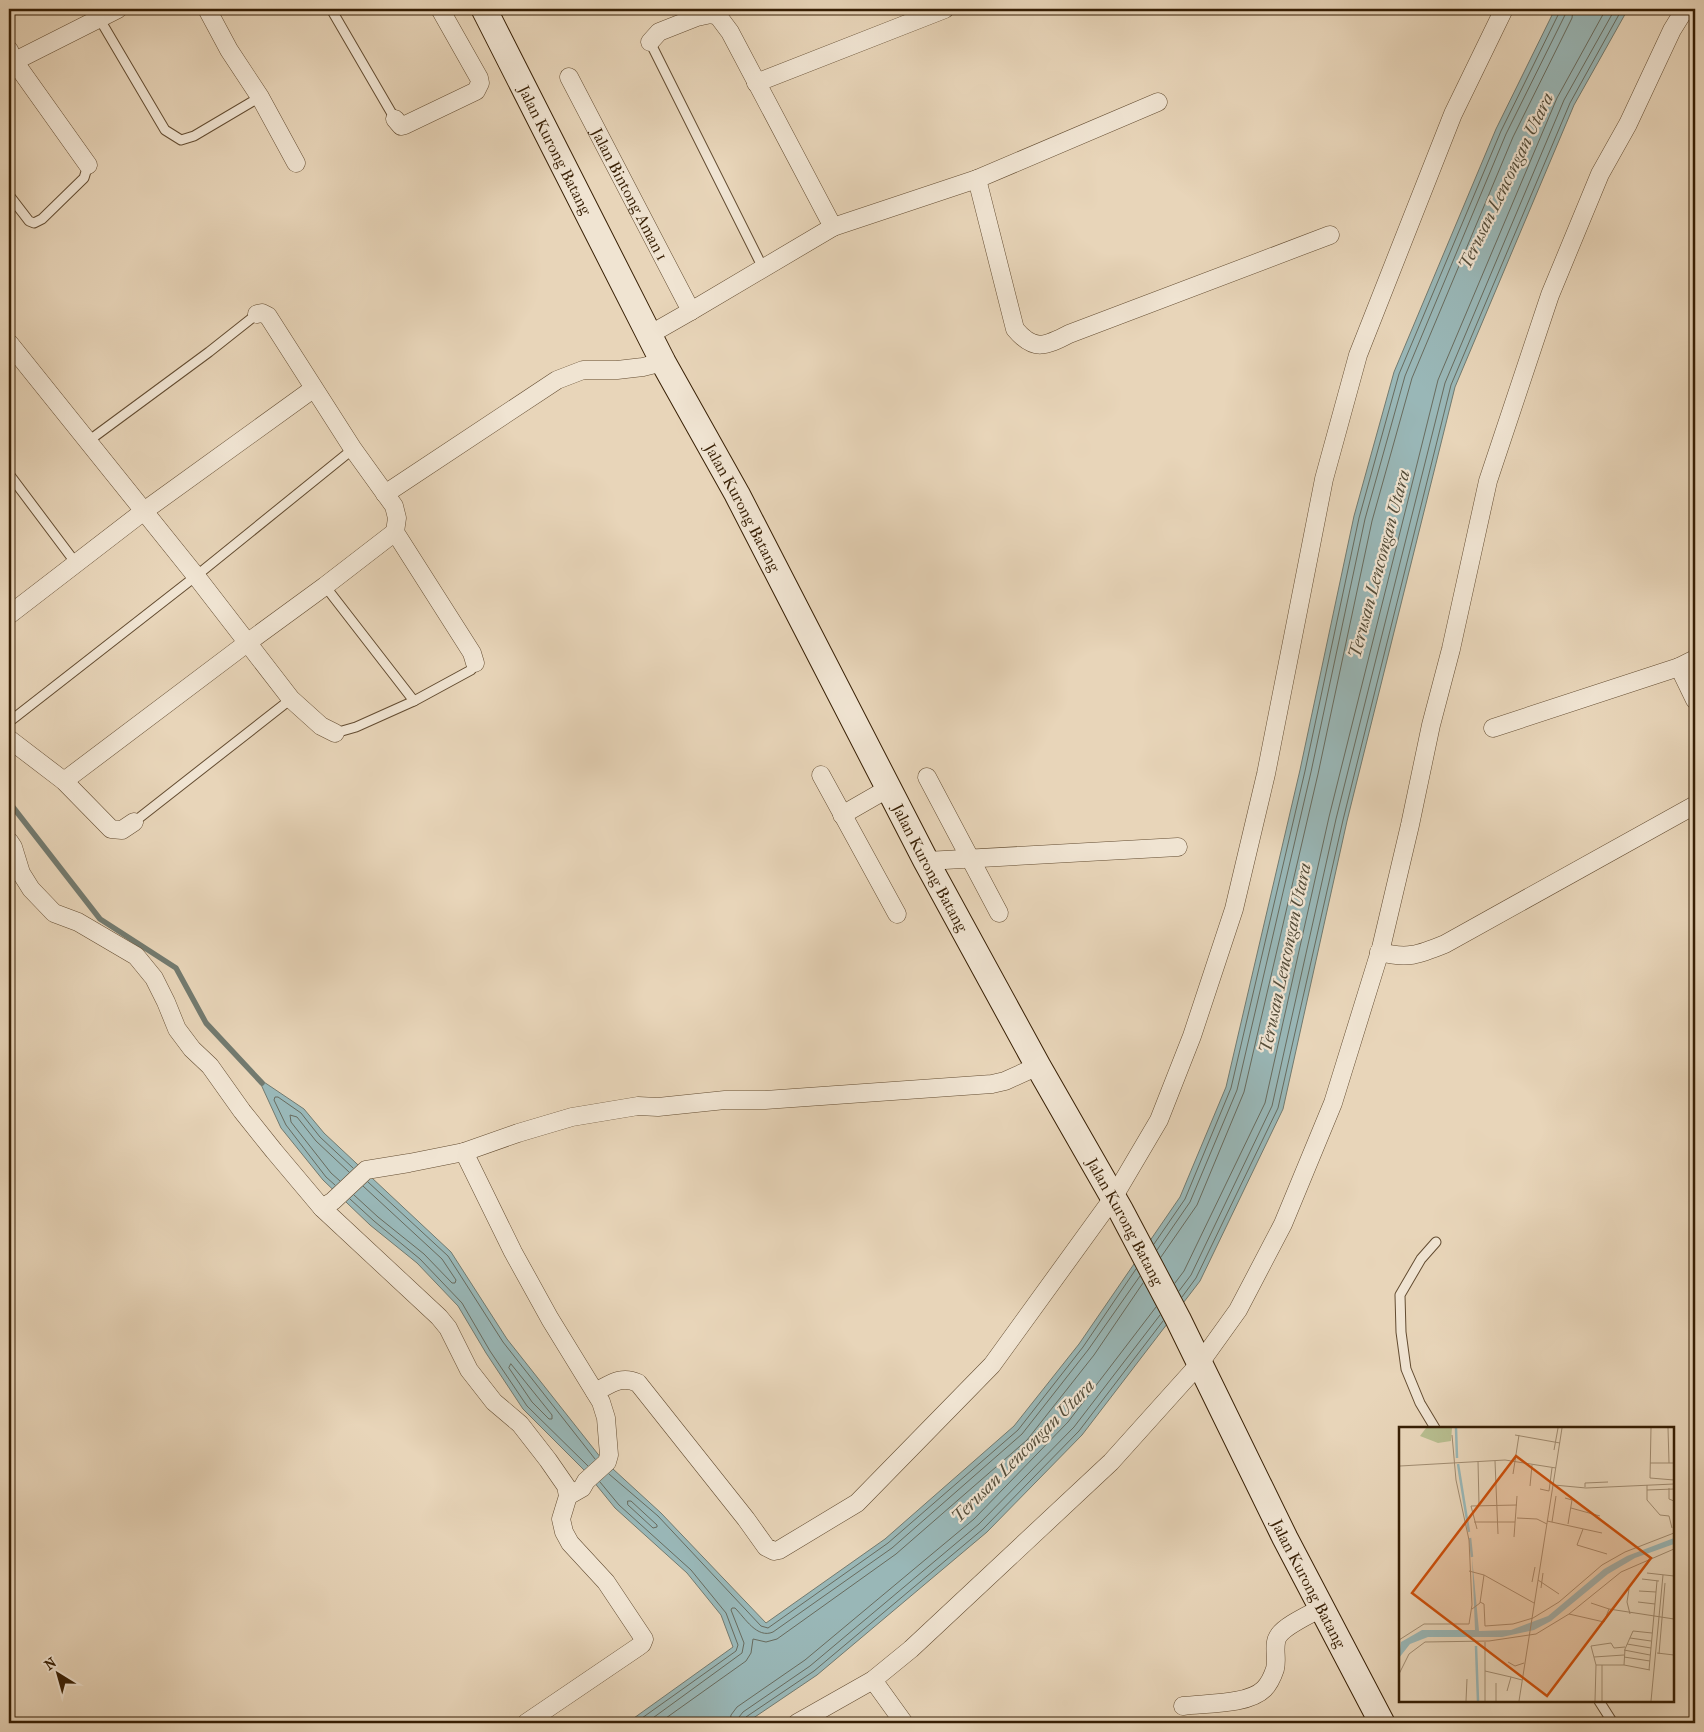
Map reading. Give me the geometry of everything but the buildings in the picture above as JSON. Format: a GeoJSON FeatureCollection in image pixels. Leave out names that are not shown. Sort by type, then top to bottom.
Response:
{"type":"FeatureCollection","features":[{"type":"Feature","properties":{"kind":"street"},"geometry":{"type":"LineString","coordinates":[[88,165],[11,58],[118,9]]}},
{"type":"Feature","properties":{"kind":"street"},"geometry":{"type":"LineString","coordinates":[[208,9],[229,50],[260,97],[296,163]]}},
{"type":"Feature","properties":{"kind":"street"},"geometry":{"type":"LineString","coordinates":[[395,119],[401,126],[405,125],[476,91],[479,87],[479,78],[440,9]]}},
{"type":"Feature","properties":{"kind":"street","name":"Jalan Kurong Batang"},"geometry":{"type":"LineString","coordinates":[[484,9],[663,362],[737,494],[926,861],[1038,1066],[1117,1205],[1178,1319],[1248,1465],[1382,1723]]}},
{"type":"Feature","properties":{"kind":"street"},"geometry":{"type":"LineString","coordinates":[[756,83],[945,9]]}},
{"type":"Feature","properties":{"kind":"street"},"geometry":{"type":"LineString","coordinates":[[596,1392],[623,1379],[638,1383],[746,1518],[766,1547],[774,1551],[779,1550],[857,1503],[992,1365],[1117,1205],[1158,1120],[1192,1036],[1234,909],[1266,774],[1324,479],[1358,355],[1453,114],[1504,9]]}},
{"type":"Feature","properties":{"kind":"street"},"geometry":{"type":"LineString","coordinates":[[797,1723],[873,1680],[911,1650],[1111,1462],[1200,1363],[1238,1310],[1283,1224],[1333,1103],[1379,952],[1410,825],[1431,725],[1451,649],[1488,481],[1550,295],[1596,183],[1628,124],[1672,30],[1685,9]]}},
{"type":"Feature","properties":{"kind":"street"},"geometry":{"type":"LineString","coordinates":[[650,42],[659,32],[698,17],[711,14],[718,16],[730,32],[833,227]]}},
{"type":"Feature","properties":{"kind":"street","name":"Jalan Bintong Aman 1"},"geometry":{"type":"LineString","coordinates":[[569,77],[691,311]]}},
{"type":"Feature","properties":{"kind":"street"},"geometry":{"type":"LineString","coordinates":[[649,334],[833,227],[976,179],[1158,102]]}},
{"type":"Feature","properties":{"kind":"street"},"geometry":{"type":"LineString","coordinates":[[976,179],[1015,329],[1024,340],[1036,345],[1045,345],[1078,330],[1330,235]]}},
{"type":"Feature","properties":{"kind":"street"},"geometry":{"type":"LineString","coordinates":[[257,314],[268,316],[313,389],[394,506],[397,518],[395,532],[472,653],[475,663]]}},
{"type":"Feature","properties":{"kind":"street"},"geometry":{"type":"LineString","coordinates":[[9,343],[196,576],[291,699],[322,726],[334,733]]}},
{"type":"Feature","properties":{"kind":"street"},"geometry":{"type":"LineString","coordinates":[[385,494],[557,380],[583,370],[617,370],[663,362]]}},
{"type":"Feature","properties":{"kind":"street"},"geometry":{"type":"LineString","coordinates":[[9,615],[75,562],[313,389]]}},
{"type":"Feature","properties":{"kind":"street"},"geometry":{"type":"LineString","coordinates":[[64,781],[395,532]]}},
{"type":"Feature","properties":{"kind":"street"},"geometry":{"type":"LineString","coordinates":[[1493,728],[1679,667],[1695,659]]}},
{"type":"Feature","properties":{"kind":"street"},"geometry":{"type":"LineString","coordinates":[[1679,667],[1695,700]]}},
{"type":"Feature","properties":{"kind":"street"},"geometry":{"type":"LineString","coordinates":[[9,739],[64,781],[111,829],[122,830],[134,822]]}},
{"type":"Feature","properties":{"kind":"street"},"geometry":{"type":"LineString","coordinates":[[821,774],[897,914]]}},
{"type":"Feature","properties":{"kind":"street"},"geometry":{"type":"LineString","coordinates":[[927,776],[999,913]]}},
{"type":"Feature","properties":{"kind":"street"},"geometry":{"type":"LineString","coordinates":[[842,815],[889,788]]}},
{"type":"Feature","properties":{"kind":"street"},"geometry":{"type":"LineString","coordinates":[[1379,952],[1395,956],[1416,955],[1445,944],[1695,805]]}},
{"type":"Feature","properties":{"kind":"street"},"geometry":{"type":"LineString","coordinates":[[9,841],[31,889],[54,913],[78,922],[136,956],[154,978],[166,1002],[176,1029],[192,1049],[210,1066],[258,1132],[439,1317],[448,1328],[469,1370],[494,1402],[520,1424],[566,1486],[568,1496],[561,1519],[564,1532],[570,1543],[606,1582],[644,1639],[638,1647],[526,1723]]}},
{"type":"Feature","properties":{"kind":"street"},"geometry":{"type":"LineString","coordinates":[[926,861],[1178,847]]}},
{"type":"Feature","properties":{"kind":"street"},"geometry":{"type":"LineString","coordinates":[[328,1204],[366,1170],[464,1152],[572,1117],[638,1106],[658,1107],[693,1102],[765,1100],[992,1084],[1005,1081],[1038,1066]]}},
{"type":"Feature","properties":{"kind":"street"},"geometry":{"type":"LineString","coordinates":[[464,1152],[513,1252],[550,1318],[596,1392],[606,1418],[609,1455],[606,1462],[586,1480],[582,1488],[568,1496]]}},
{"type":"Feature","properties":{"kind":"street"},"geometry":{"type":"LineString","coordinates":[[1183,1706],[1235,1700],[1252,1696],[1264,1689],[1276,1667],[1278,1635],[1321,1608]]}},
{"type":"Feature","properties":{"kind":"street"},"geometry":{"type":"LineString","coordinates":[[873,1680],[904,1723]]}},
{"type":"Feature","properties":{"kind":"lane"},"geometry":{"type":"LineString","coordinates":[[331,9],[395,119]]}},
{"type":"Feature","properties":{"kind":"lane"},"geometry":{"type":"LineString","coordinates":[[99,18],[165,130],[181,140],[194,136],[260,97]]}},
{"type":"Feature","properties":{"kind":"lane"},"geometry":{"type":"LineString","coordinates":[[650,42],[763,268]]}},
{"type":"Feature","properties":{"kind":"lane"},"geometry":{"type":"LineString","coordinates":[[9,195],[29,221],[34,223],[42,219],[84,178],[88,165]]}},
{"type":"Feature","properties":{"kind":"lane"},"geometry":{"type":"LineString","coordinates":[[87,442],[257,314]]}},
{"type":"Feature","properties":{"kind":"lane"},"geometry":{"type":"LineString","coordinates":[[9,722],[196,576],[353,449]]}},
{"type":"Feature","properties":{"kind":"lane"},"geometry":{"type":"LineString","coordinates":[[9,474],[75,562]]}},
{"type":"Feature","properties":{"kind":"lane"},"geometry":{"type":"LineString","coordinates":[[325,586],[414,701]]}},
{"type":"Feature","properties":{"kind":"lane"},"geometry":{"type":"LineString","coordinates":[[334,733],[356,727],[414,701],[471,670],[475,663]]}},
{"type":"Feature","properties":{"kind":"lane"},"geometry":{"type":"LineString","coordinates":[[134,822],[291,699]]}},
{"type":"Feature","properties":{"kind":"lane"},"geometry":{"type":"LineString","coordinates":[[1434,1427],[1420,1403],[1406,1369],[1400,1332],[1400,1295],[1422,1259],[1436,1242]]}},
{"type":"Feature","properties":{"kind":"lane"},"geometry":{"type":"LineString","coordinates":[[1600,1702],[1613,1723]]}},
{"type":"Feature","properties":{"kind":"water","name":"Terusan Lencongan Utara"},"geometry":{"type":"Polygon","coordinates":[[[1555,9],[1628,9],[1574,105],[1455,387],[1347,821],[1283,1109],[1200,1281],[1082,1435],[987,1532],[817,1675],[746,1723],[627,1723],[733,1647],[721,1615],[687,1573],[615,1508],[585,1471],[523,1409],[458,1306],[417,1263],[370,1225],[323,1180],[281,1128],[258,1078],[304,1109],[324,1133],[451,1252],[507,1339],[601,1458],[661,1513],[766,1623],[885,1539],[1014,1426],[1079,1344],[1180,1197],[1226,1087],[1300,770],[1354,516],[1394,372],[1496,129],[1555,9]]]}},
{"type":"Feature","properties":{"kind":"waterway"},"geometry":{"type":"LineString","coordinates":[[9,802],[100,919],[176,968],[206,1023],[262,1083]]}}]}
